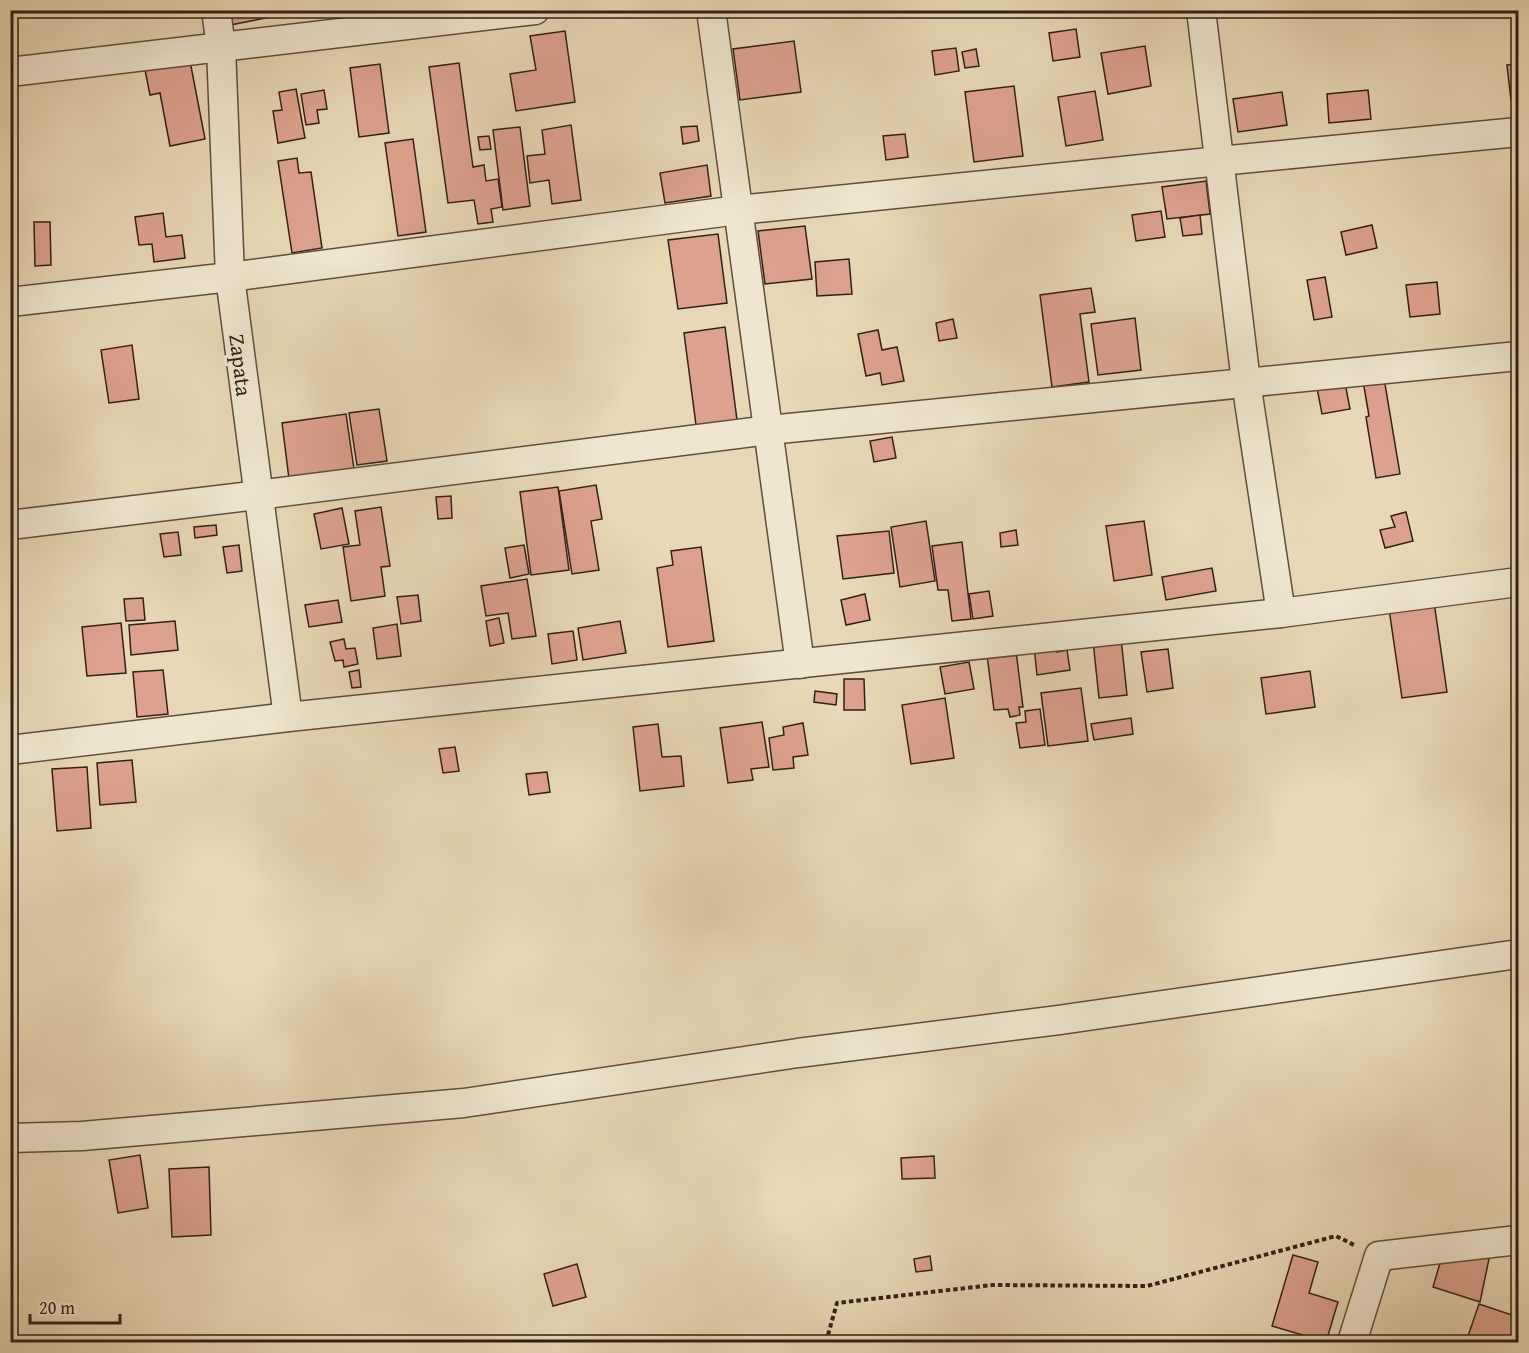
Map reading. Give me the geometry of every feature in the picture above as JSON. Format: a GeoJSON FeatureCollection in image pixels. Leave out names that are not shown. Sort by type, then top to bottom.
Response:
{"type":"FeatureCollection","features":[{"type":"Feature","properties":{"kind":"street","name":"Zapata"},"geometry":{"type":"LineString","coordinates":[[216,10],[221,47],[230,277],[288,717]]}},
{"type":"Feature","properties":{"kind":"street"},"geometry":{"type":"LineString","coordinates":[[10,72],[535,10]]}},
{"type":"Feature","properties":{"kind":"street"},"geometry":{"type":"LineString","coordinates":[[711,10],[800,664]]}},
{"type":"Feature","properties":{"kind":"street"},"geometry":{"type":"LineString","coordinates":[[1201,10],[1246,382],[1281,613]]}},
{"type":"Feature","properties":{"kind":"street"},"geometry":{"type":"LineString","coordinates":[[10,302],[230,277],[738,210],[1518,132]]}},
{"type":"Feature","properties":{"kind":"street"},"geometry":{"type":"LineString","coordinates":[[10,525],[769,430],[1518,356]]}},
{"type":"Feature","properties":{"kind":"street"},"geometry":{"type":"LineString","coordinates":[[10,750],[288,717],[1281,613],[1518,582]]}},
{"type":"Feature","properties":{"kind":"street"},"geometry":{"type":"LineString","coordinates":[[10,1138],[82,1136],[464,1102],[798,1053],[1047,1021],[1518,954]]}},
{"type":"Feature","properties":{"kind":"street"},"geometry":{"type":"LineString","coordinates":[[1352,1342],[1379,1256],[1518,1240]]}},
{"type":"Feature","properties":{"kind":"path"},"geometry":{"type":"LineString","coordinates":[[826,1342],[837,1303],[992,1285],[1147,1286],[1336,1236],[1379,1256]]}},
{"type":"Feature","properties":{"kind":"building"},"geometry":{"type":"Polygon","coordinates":[[[280,10],[281,15],[230,25],[227,11],[280,10]]]}},
{"type":"Feature","properties":{"kind":"building"},"geometry":{"type":"Polygon","coordinates":[[[1398,10],[1439,10],[1439,11],[1398,15],[1398,10]]]}},
{"type":"Feature","properties":{"kind":"building"},"geometry":{"type":"Polygon","coordinates":[[[1076,29],[1080,57],[1053,61],[1049,33],[1076,29]]]}},
{"type":"Feature","properties":{"kind":"building"},"geometry":{"type":"Polygon","coordinates":[[[565,31],[575,102],[516,111],[510,74],[536,70],[530,36],[565,31]]]}},
{"type":"Feature","properties":{"kind":"building"},"geometry":{"type":"Polygon","coordinates":[[[794,41],[801,92],[740,100],[733,49],[794,41]]]}},
{"type":"Feature","properties":{"kind":"building"},"geometry":{"type":"Polygon","coordinates":[[[1145,46],[1151,86],[1108,94],[1101,53],[1145,46]]]}},
{"type":"Feature","properties":{"kind":"building"},"geometry":{"type":"Polygon","coordinates":[[[956,48],[959,71],[935,75],[932,51],[956,48]]]}},
{"type":"Feature","properties":{"kind":"building"},"geometry":{"type":"Polygon","coordinates":[[[976,49],[979,66],[965,68],[962,52],[976,49]]]}},
{"type":"Feature","properties":{"kind":"building"},"geometry":{"type":"Polygon","coordinates":[[[190,61],[205,139],[170,146],[160,93],[150,95],[145,70],[190,61]]]}},
{"type":"Feature","properties":{"kind":"building"},"geometry":{"type":"Polygon","coordinates":[[[459,63],[473,167],[484,165],[486,181],[498,179],[502,207],[491,209],[493,222],[478,224],[474,200],[448,203],[429,67],[459,63]]]}},
{"type":"Feature","properties":{"kind":"building"},"geometry":{"type":"Polygon","coordinates":[[[380,64],[389,133],[359,137],[350,68],[380,64]]]}},
{"type":"Feature","properties":{"kind":"building"},"geometry":{"type":"Polygon","coordinates":[[[1518,64],[1518,99],[1511,100],[1507,65],[1518,64]]]}},
{"type":"Feature","properties":{"kind":"building"},"geometry":{"type":"Polygon","coordinates":[[[1014,86],[1023,156],[974,162],[965,92],[1014,86]]]}},
{"type":"Feature","properties":{"kind":"building"},"geometry":{"type":"Polygon","coordinates":[[[296,89],[305,138],[278,143],[273,111],[282,110],[279,92],[296,89]]]}},
{"type":"Feature","properties":{"kind":"building"},"geometry":{"type":"Polygon","coordinates":[[[324,90],[327,109],[317,110],[319,123],[306,125],[301,94],[324,90]]]}},
{"type":"Feature","properties":{"kind":"building"},"geometry":{"type":"Polygon","coordinates":[[[1368,90],[1371,119],[1329,123],[1327,94],[1368,90]]]}},
{"type":"Feature","properties":{"kind":"building"},"geometry":{"type":"Polygon","coordinates":[[[1095,91],[1103,140],[1066,146],[1058,97],[1095,91]]]}},
{"type":"Feature","properties":{"kind":"building"},"geometry":{"type":"Polygon","coordinates":[[[1282,92],[1287,125],[1238,132],[1233,99],[1282,92]]]}},
{"type":"Feature","properties":{"kind":"building"},"geometry":{"type":"Polygon","coordinates":[[[571,125],[581,200],[552,204],[549,180],[530,183],[527,156],[545,154],[542,130],[571,125]]]}},
{"type":"Feature","properties":{"kind":"building"},"geometry":{"type":"Polygon","coordinates":[[[697,126],[699,141],[683,144],[681,127],[697,126]]]}},
{"type":"Feature","properties":{"kind":"building"},"geometry":{"type":"Polygon","coordinates":[[[520,127],[530,206],[503,210],[493,130],[520,127]]]}},
{"type":"Feature","properties":{"kind":"building"},"geometry":{"type":"Polygon","coordinates":[[[905,134],[908,157],[886,160],[883,136],[905,134]]]}},
{"type":"Feature","properties":{"kind":"building"},"geometry":{"type":"Polygon","coordinates":[[[489,136],[491,149],[480,150],[478,137],[489,136]]]}},
{"type":"Feature","properties":{"kind":"building"},"geometry":{"type":"Polygon","coordinates":[[[413,139],[426,232],[398,236],[385,143],[413,139]]]}},
{"type":"Feature","properties":{"kind":"building"},"geometry":{"type":"Polygon","coordinates":[[[297,158],[299,173],[311,172],[322,248],[292,253],[278,161],[297,158]]]}},
{"type":"Feature","properties":{"kind":"building"},"geometry":{"type":"Polygon","coordinates":[[[707,165],[711,196],[665,203],[660,173],[707,165]]]}},
{"type":"Feature","properties":{"kind":"building"},"geometry":{"type":"Polygon","coordinates":[[[1206,181],[1210,214],[1167,219],[1162,187],[1206,181]]]}},
{"type":"Feature","properties":{"kind":"building"},"geometry":{"type":"Polygon","coordinates":[[[1161,211],[1165,237],[1136,241],[1132,215],[1161,211]]]}},
{"type":"Feature","properties":{"kind":"building"},"geometry":{"type":"Polygon","coordinates":[[[163,213],[166,237],[182,235],[185,258],[154,262],[152,244],[139,245],[135,217],[163,213]]]}},
{"type":"Feature","properties":{"kind":"building"},"geometry":{"type":"Polygon","coordinates":[[[1200,215],[1202,234],[1183,236],[1180,218],[1200,215]]]}},
{"type":"Feature","properties":{"kind":"building"},"geometry":{"type":"Polygon","coordinates":[[[34,222],[50,222],[51,265],[35,266],[34,222]]]}},
{"type":"Feature","properties":{"kind":"building"},"geometry":{"type":"Polygon","coordinates":[[[1372,225],[1377,248],[1346,255],[1341,232],[1372,225]]]}},
{"type":"Feature","properties":{"kind":"building"},"geometry":{"type":"Polygon","coordinates":[[[805,226],[812,279],[765,284],[758,231],[805,226]]]}},
{"type":"Feature","properties":{"kind":"building"},"geometry":{"type":"Polygon","coordinates":[[[718,234],[727,303],[678,309],[668,240],[718,234]]]}},
{"type":"Feature","properties":{"kind":"building"},"geometry":{"type":"Polygon","coordinates":[[[849,259],[852,294],[817,296],[815,262],[849,259]]]}},
{"type":"Feature","properties":{"kind":"building"},"geometry":{"type":"Polygon","coordinates":[[[1325,277],[1332,317],[1314,320],[1307,280],[1325,277]]]}},
{"type":"Feature","properties":{"kind":"building"},"geometry":{"type":"Polygon","coordinates":[[[1437,282],[1440,314],[1410,317],[1406,285],[1437,282]]]}},
{"type":"Feature","properties":{"kind":"building"},"geometry":{"type":"Polygon","coordinates":[[[1091,288],[1095,312],[1080,314],[1089,382],[1052,387],[1040,295],[1091,288]]]}},
{"type":"Feature","properties":{"kind":"building"},"geometry":{"type":"Polygon","coordinates":[[[1135,318],[1141,370],[1098,375],[1091,324],[1135,318]]]}},
{"type":"Feature","properties":{"kind":"building"},"geometry":{"type":"Polygon","coordinates":[[[953,319],[957,338],[939,341],[936,323],[953,319]]]}},
{"type":"Feature","properties":{"kind":"building"},"geometry":{"type":"Polygon","coordinates":[[[725,327],[737,420],[696,425],[684,333],[725,327]]]}},
{"type":"Feature","properties":{"kind":"building"},"geometry":{"type":"Polygon","coordinates":[[[878,330],[882,350],[897,347],[904,381],[882,385],[880,373],[866,376],[858,334],[878,330]]]}},
{"type":"Feature","properties":{"kind":"building"},"geometry":{"type":"Polygon","coordinates":[[[132,345],[139,399],[109,403],[101,350],[132,345]]]}},
{"type":"Feature","properties":{"kind":"building"},"geometry":{"type":"Polygon","coordinates":[[[1384,378],[1400,474],[1376,478],[1366,417],[1369,416],[1363,381],[1384,378]]]}},
{"type":"Feature","properties":{"kind":"building"},"geometry":{"type":"Polygon","coordinates":[[[1345,383],[1350,409],[1322,414],[1317,388],[1345,383]]]}},
{"type":"Feature","properties":{"kind":"building"},"geometry":{"type":"Polygon","coordinates":[[[379,409],[387,461],[357,465],[349,413],[379,409]]]}},
{"type":"Feature","properties":{"kind":"building"},"geometry":{"type":"Polygon","coordinates":[[[346,414],[354,469],[289,479],[282,423],[346,414]]]}},
{"type":"Feature","properties":{"kind":"building"},"geometry":{"type":"Polygon","coordinates":[[[892,437],[896,458],[874,462],[870,441],[892,437]]]}},
{"type":"Feature","properties":{"kind":"building"},"geometry":{"type":"Polygon","coordinates":[[[596,485],[602,519],[591,521],[599,570],[572,574],[559,491],[596,485]]]}},
{"type":"Feature","properties":{"kind":"building"},"geometry":{"type":"Polygon","coordinates":[[[558,487],[569,570],[531,575],[520,492],[558,487]]]}},
{"type":"Feature","properties":{"kind":"building"},"geometry":{"type":"Polygon","coordinates":[[[451,496],[452,518],[438,519],[436,497],[451,496]]]}},
{"type":"Feature","properties":{"kind":"building"},"geometry":{"type":"Polygon","coordinates":[[[381,507],[390,566],[381,567],[385,596],[351,601],[343,547],[360,545],[355,511],[381,507]]]}},
{"type":"Feature","properties":{"kind":"building"},"geometry":{"type":"Polygon","coordinates":[[[342,508],[349,544],[321,549],[314,514],[342,508]]]}},
{"type":"Feature","properties":{"kind":"building"},"geometry":{"type":"Polygon","coordinates":[[[1406,512],[1413,541],[1385,548],[1380,530],[1395,527],[1391,516],[1406,512]]]}},
{"type":"Feature","properties":{"kind":"building"},"geometry":{"type":"Polygon","coordinates":[[[926,521],[935,581],[900,587],[891,527],[926,521]]]}},
{"type":"Feature","properties":{"kind":"building"},"geometry":{"type":"Polygon","coordinates":[[[1144,521],[1152,575],[1114,581],[1106,526],[1144,521]]]}},
{"type":"Feature","properties":{"kind":"building"},"geometry":{"type":"Polygon","coordinates":[[[216,525],[217,535],[195,538],[194,527],[216,525]]]}},
{"type":"Feature","properties":{"kind":"building"},"geometry":{"type":"Polygon","coordinates":[[[1016,530],[1018,545],[1001,547],[1000,533],[1016,530]]]}},
{"type":"Feature","properties":{"kind":"building"},"geometry":{"type":"Polygon","coordinates":[[[889,531],[894,573],[843,579],[837,536],[889,531]]]}},
{"type":"Feature","properties":{"kind":"building"},"geometry":{"type":"Polygon","coordinates":[[[178,532],[181,555],[164,557],[160,534],[178,532]]]}},
{"type":"Feature","properties":{"kind":"building"},"geometry":{"type":"Polygon","coordinates":[[[962,542],[971,619],[952,621],[948,590],[938,590],[932,546],[962,542]]]}},
{"type":"Feature","properties":{"kind":"building"},"geometry":{"type":"Polygon","coordinates":[[[239,545],[242,571],[227,573],[223,547],[239,545]]]}},
{"type":"Feature","properties":{"kind":"building"},"geometry":{"type":"Polygon","coordinates":[[[524,545],[529,574],[510,578],[505,548],[524,545]]]}},
{"type":"Feature","properties":{"kind":"building"},"geometry":{"type":"Polygon","coordinates":[[[701,547],[714,641],[668,647],[657,568],[673,565],[671,551],[701,547]]]}},
{"type":"Feature","properties":{"kind":"building"},"geometry":{"type":"Polygon","coordinates":[[[1212,568],[1216,591],[1166,600],[1162,577],[1212,568]]]}},
{"type":"Feature","properties":{"kind":"building"},"geometry":{"type":"Polygon","coordinates":[[[527,579],[536,636],[512,639],[508,613],[486,616],[481,586],[527,579]]]}},
{"type":"Feature","properties":{"kind":"building"},"geometry":{"type":"Polygon","coordinates":[[[989,591],[993,616],[973,619],[969,594],[989,591]]]}},
{"type":"Feature","properties":{"kind":"building"},"geometry":{"type":"Polygon","coordinates":[[[865,594],[870,620],[846,625],[841,600],[865,594]]]}},
{"type":"Feature","properties":{"kind":"building"},"geometry":{"type":"Polygon","coordinates":[[[418,595],[421,621],[401,624],[397,597],[418,595]]]}},
{"type":"Feature","properties":{"kind":"building"},"geometry":{"type":"Polygon","coordinates":[[[143,598],[145,620],[126,621],[124,599],[143,598]]]}},
{"type":"Feature","properties":{"kind":"building"},"geometry":{"type":"Polygon","coordinates":[[[338,600],[342,622],[309,627],[305,605],[338,600]]]}},
{"type":"Feature","properties":{"kind":"building"},"geometry":{"type":"Polygon","coordinates":[[[1434,602],[1447,692],[1402,698],[1389,609],[1434,602]]]}},
{"type":"Feature","properties":{"kind":"building"},"geometry":{"type":"Polygon","coordinates":[[[499,618],[504,643],[490,646],[486,621],[499,618]]]}},
{"type":"Feature","properties":{"kind":"building"},"geometry":{"type":"Polygon","coordinates":[[[175,621],[178,650],[131,655],[129,625],[175,621]]]}},
{"type":"Feature","properties":{"kind":"building"},"geometry":{"type":"Polygon","coordinates":[[[620,621],[626,653],[583,660],[578,628],[620,621]]]}},
{"type":"Feature","properties":{"kind":"building"},"geometry":{"type":"Polygon","coordinates":[[[121,623],[126,673],[87,676],[82,627],[121,623]]]}},
{"type":"Feature","properties":{"kind":"building"},"geometry":{"type":"Polygon","coordinates":[[[397,624],[401,656],[377,659],[373,628],[397,624]]]}},
{"type":"Feature","properties":{"kind":"building"},"geometry":{"type":"Polygon","coordinates":[[[573,631],[577,660],[552,664],[548,634],[573,631]]]}},
{"type":"Feature","properties":{"kind":"building"},"geometry":{"type":"Polygon","coordinates":[[[1121,638],[1127,695],[1099,698],[1093,641],[1121,638]]]}},
{"type":"Feature","properties":{"kind":"building"},"geometry":{"type":"Polygon","coordinates":[[[344,639],[346,649],[355,648],[358,664],[344,667],[343,660],[335,661],[330,642],[344,639]]]}},
{"type":"Feature","properties":{"kind":"building"},"geometry":{"type":"Polygon","coordinates":[[[1056,644],[1057,652],[1067,650],[1070,670],[1037,675],[1034,646],[1056,644]]]}},
{"type":"Feature","properties":{"kind":"building"},"geometry":{"type":"Polygon","coordinates":[[[1168,649],[1173,688],[1147,692],[1141,652],[1168,649]]]}},
{"type":"Feature","properties":{"kind":"building"},"geometry":{"type":"Polygon","coordinates":[[[1016,651],[1023,707],[1019,707],[1020,715],[1010,717],[1008,709],[994,710],[987,655],[1016,651]]]}},
{"type":"Feature","properties":{"kind":"building"},"geometry":{"type":"Polygon","coordinates":[[[969,662],[974,689],[945,694],[940,667],[969,662]]]}},
{"type":"Feature","properties":{"kind":"building"},"geometry":{"type":"Polygon","coordinates":[[[163,670],[168,714],[137,717],[133,672],[163,670]]]}},
{"type":"Feature","properties":{"kind":"building"},"geometry":{"type":"Polygon","coordinates":[[[359,670],[361,687],[352,688],[349,672],[359,670]]]}},
{"type":"Feature","properties":{"kind":"building"},"geometry":{"type":"Polygon","coordinates":[[[1310,671],[1315,707],[1266,714],[1261,678],[1310,671]]]}},
{"type":"Feature","properties":{"kind":"building"},"geometry":{"type":"Polygon","coordinates":[[[844,679],[864,679],[865,710],[844,710],[844,679]]]}},
{"type":"Feature","properties":{"kind":"building"},"geometry":{"type":"Polygon","coordinates":[[[1081,688],[1088,741],[1048,746],[1041,693],[1081,688]]]}},
{"type":"Feature","properties":{"kind":"building"},"geometry":{"type":"Polygon","coordinates":[[[815,691],[837,694],[836,705],[814,702],[815,691]]]}},
{"type":"Feature","properties":{"kind":"building"},"geometry":{"type":"Polygon","coordinates":[[[945,698],[954,758],[911,764],[902,705],[945,698]]]}},
{"type":"Feature","properties":{"kind":"building"},"geometry":{"type":"Polygon","coordinates":[[[1040,709],[1045,745],[1020,748],[1016,723],[1026,722],[1025,711],[1040,709]]]}},
{"type":"Feature","properties":{"kind":"building"},"geometry":{"type":"Polygon","coordinates":[[[1131,718],[1133,734],[1094,740],[1091,724],[1131,718]]]}},
{"type":"Feature","properties":{"kind":"building"},"geometry":{"type":"Polygon","coordinates":[[[762,722],[769,767],[751,769],[753,780],[728,783],[720,728],[762,722]]]}},
{"type":"Feature","properties":{"kind":"building"},"geometry":{"type":"Polygon","coordinates":[[[803,723],[808,755],[793,757],[794,768],[773,770],[769,738],[784,735],[783,727],[803,723]]]}},
{"type":"Feature","properties":{"kind":"building"},"geometry":{"type":"Polygon","coordinates":[[[658,724],[662,757],[681,756],[684,786],[640,791],[633,727],[658,724]]]}},
{"type":"Feature","properties":{"kind":"building"},"geometry":{"type":"Polygon","coordinates":[[[455,747],[459,771],[443,773],[439,749],[455,747]]]}},
{"type":"Feature","properties":{"kind":"building"},"geometry":{"type":"Polygon","coordinates":[[[132,760],[136,802],[100,805],[97,763],[132,760]]]}},
{"type":"Feature","properties":{"kind":"building"},"geometry":{"type":"Polygon","coordinates":[[[87,767],[91,828],[57,831],[52,769],[87,767]]]}},
{"type":"Feature","properties":{"kind":"building"},"geometry":{"type":"Polygon","coordinates":[[[547,772],[550,792],[529,795],[526,774],[547,772]]]}},
{"type":"Feature","properties":{"kind":"building"},"geometry":{"type":"Polygon","coordinates":[[[140,1155],[148,1208],[118,1213],[109,1160],[140,1155]]]}},
{"type":"Feature","properties":{"kind":"building"},"geometry":{"type":"Polygon","coordinates":[[[934,1156],[935,1178],[902,1179],[901,1158],[934,1156]]]}},
{"type":"Feature","properties":{"kind":"building"},"geometry":{"type":"Polygon","coordinates":[[[209,1167],[211,1235],[172,1237],[169,1169],[209,1167]]]}},
{"type":"Feature","properties":{"kind":"building"},"geometry":{"type":"Polygon","coordinates":[[[1490,1254],[1480,1302],[1433,1287],[1440,1263],[1490,1254]]]}},
{"type":"Feature","properties":{"kind":"building"},"geometry":{"type":"Polygon","coordinates":[[[1293,1255],[1318,1262],[1309,1293],[1338,1302],[1326,1342],[1272,1326],[1293,1255]]]}},
{"type":"Feature","properties":{"kind":"building"},"geometry":{"type":"Polygon","coordinates":[[[930,1256],[932,1270],[916,1272],[914,1259],[930,1256]]]}},
{"type":"Feature","properties":{"kind":"building"},"geometry":{"type":"Polygon","coordinates":[[[577,1264],[586,1297],[553,1306],[544,1274],[577,1264]]]}},
{"type":"Feature","properties":{"kind":"building"},"geometry":{"type":"Polygon","coordinates":[[[1479,1304],[1518,1317],[1511,1342],[1466,1342],[1479,1304]]]}}]}
